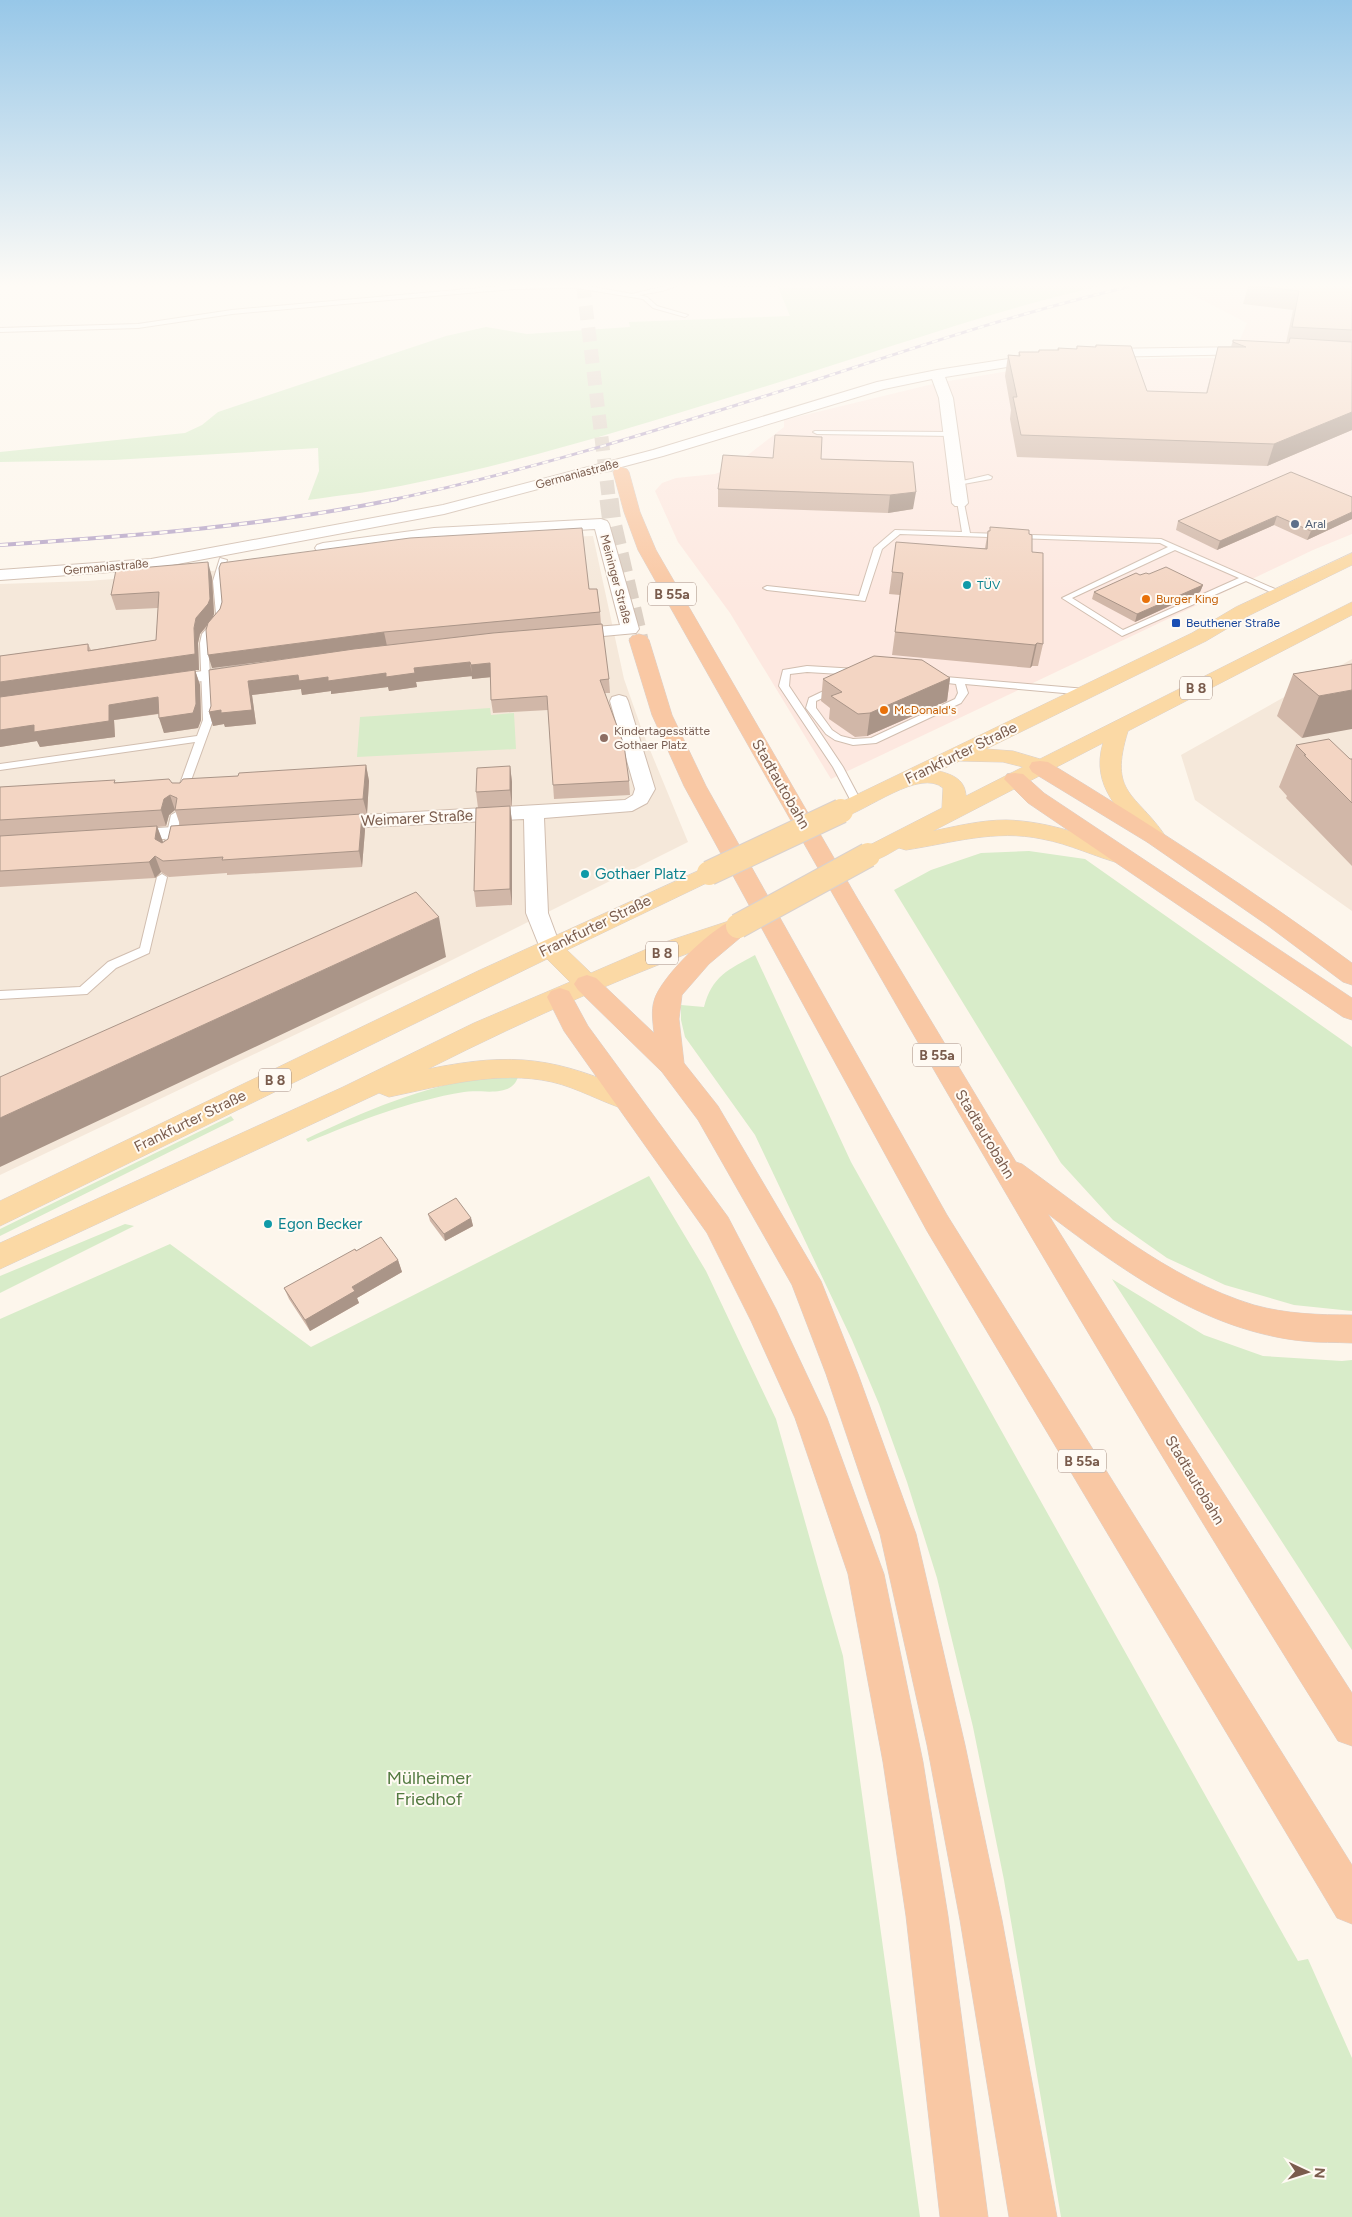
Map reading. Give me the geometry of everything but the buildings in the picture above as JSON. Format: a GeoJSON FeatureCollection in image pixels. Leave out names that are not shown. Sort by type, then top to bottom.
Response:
{"type":"FeatureCollection","features":[{"type":"Feature","properties":{"kind":"highway","name":"Stadtautobahn"},"geometry":{"type":"LineString","coordinates":[[621,472],[632,512],[647,550],[872,944],[1003,1165],[1229,1537],[1352,1727]]}},
{"type":"Feature","properties":{"kind":"highway","name":"B 55a"},"geometry":{"type":"LineString","coordinates":[[639,640],[662,715],[695,786],[937,1223],[1352,1904]]}},
{"type":"Feature","properties":{"kind":"highway"},"geometry":{"type":"LineString","coordinates":[[1040,767],[1154,837],[1276,919],[1352,976]]}},
{"type":"Feature","properties":{"kind":"highway"},"geometry":{"type":"LineString","coordinates":[[1015,779],[1032,795],[1122,857],[1352,1011]]}},
{"type":"Feature","properties":{"kind":"highway"},"geometry":{"type":"LineString","coordinates":[[671,1065],[666,1014],[668,995],[708,950],[738,926]]}},
{"type":"Feature","properties":{"kind":"highway"},"geometry":{"type":"LineString","coordinates":[[573,991],[671,1065],[708,1113],[806,1281],[842,1374],[898,1534],[946,1745],[981,1920],[1033,2217]]}},
{"type":"Feature","properties":{"kind":"highway"},"geometry":{"type":"LineString","coordinates":[[573,991],[577,1031],[722,1233],[765,1318],[811,1418],[866,1574],[903,1762],[927,1916],[964,2217]]}},
{"type":"Feature","properties":{"kind":"highway"},"geometry":{"type":"LineString","coordinates":[[1003,1165],[1143,1267],[1219,1307],[1245,1317],[1295,1327],[1334,1330],[1352,1329]]}},
{"type":"Feature","properties":{"kind":"main road","name":"Frankfurter Straße"},"geometry":{"type":"LineString","coordinates":[[0,1214],[550,948],[1020,725],[1198,637],[1243,611],[1352,558]]}},
{"type":"Feature","properties":{"kind":"main road","name":"B 8"},"geometry":{"type":"LineString","coordinates":[[0,1257],[353,1094],[483,1030],[664,951],[738,926],[953,810],[1352,608]]}},
{"type":"Feature","properties":{"kind":"main road"},"geometry":{"type":"LineString","coordinates":[[1015,779],[1008,756],[1020,725]]}},
{"type":"Feature","properties":{"kind":"main road"},"geometry":{"type":"LineString","coordinates":[[1119,726],[1112,751],[1111,775],[1122,798],[1154,837]]}},
{"type":"Feature","properties":{"kind":"main road"},"geometry":{"type":"LineString","coordinates":[[950,758],[978,755],[1008,756],[1040,767]]}},
{"type":"Feature","properties":{"kind":"main road"},"geometry":{"type":"LineString","coordinates":[[909,778],[937,778],[952,784],[954,788],[953,810]]}},
{"type":"Feature","properties":{"kind":"main road"},"geometry":{"type":"LineString","coordinates":[[875,851],[980,829],[1003,828],[1061,835],[1122,857]]}},
{"type":"Feature","properties":{"kind":"main road"},"geometry":{"type":"LineString","coordinates":[[550,948],[551,974],[573,991]]}},
{"type":"Feature","properties":{"kind":"main road"},"geometry":{"type":"LineString","coordinates":[[353,1094],[470,1071],[514,1067],[541,1070],[579,1080],[627,1100]]}},
{"type":"Feature","properties":{"kind":"street","name":"Germaniastraße"},"geometry":{"type":"LineString","coordinates":[[217,557],[444,509],[658,453],[873,387]]}},
{"type":"Feature","properties":{"kind":"street"},"geometry":{"type":"LineString","coordinates":[[942,387],[946,398],[960,503]]}},
{"type":"Feature","properties":{"kind":"street","name":"Meininger Straße"},"geometry":{"type":"LineString","coordinates":[[551,635],[630,629],[601,524],[571,526]]}},
{"type":"Feature","properties":{"kind":"street","name":"Germaniastraße"},"geometry":{"type":"LineString","coordinates":[[0,575],[151,564],[434,533],[571,526]]}},
{"type":"Feature","properties":{"kind":"street"},"geometry":{"type":"LineString","coordinates":[[146,684],[261,668]]}},
{"type":"Feature","properties":{"kind":"street"},"geometry":{"type":"LineString","coordinates":[[550,948],[537,913],[534,811],[625,807],[637,803],[643,797],[645,789],[619,701]]}},
{"type":"Feature","properties":{"kind":"street","name":"Weimarer Straße"},"geometry":{"type":"LineString","coordinates":[[309,825],[534,811]]}},
{"type":"Feature","properties":{"kind":"street"},"geometry":{"type":"LineString","coordinates":[[105,837],[174,824],[220,830]]}},
{"type":"Feature","properties":{"kind":"lane"},"geometry":{"type":"LineString","coordinates":[[817,432],[951,434]]}},
{"type":"Feature","properties":{"kind":"lane"},"geometry":{"type":"LineString","coordinates":[[958,483],[988,477]]}},
{"type":"Feature","properties":{"kind":"lane"},"geometry":{"type":"LineString","coordinates":[[960,503],[966,535]]}},
{"type":"Feature","properties":{"kind":"lane"},"geometry":{"type":"LineString","coordinates":[[768,588],[862,599],[878,548],[898,532],[1162,541],[1280,593]]}},
{"type":"Feature","properties":{"kind":"lane"},"geometry":{"type":"LineString","coordinates":[[1175,547],[1066,598],[1122,633],[1246,578]]}},
{"type":"Feature","properties":{"kind":"lane"},"geometry":{"type":"LineString","coordinates":[[181,795],[208,720],[204,642],[206,634],[218,621],[220,614],[217,557]]}},
{"type":"Feature","properties":{"kind":"lane"},"geometry":{"type":"LineString","coordinates":[[849,807],[838,767],[784,686],[786,672],[807,669],[869,673],[812,700],[811,708],[829,732],[838,738],[853,742],[873,741],[958,701],[963,693],[960,681]]}},
{"type":"Feature","properties":{"kind":"lane"},"geometry":{"type":"LineString","coordinates":[[924,678],[1086,692]]}},
{"type":"Feature","properties":{"kind":"lane"},"geometry":{"type":"LineString","coordinates":[[0,767],[100,751],[201,738]]}},
{"type":"Feature","properties":{"kind":"lane"},"geometry":{"type":"LineString","coordinates":[[167,854],[174,824]]}},
{"type":"Feature","properties":{"kind":"lane"},"geometry":{"type":"LineString","coordinates":[[0,995],[84,991],[112,965],[145,950],[162,877]]}},
{"type":"Feature","properties":{"kind":"shaded area"},"geometry":{"type":"Polygon","coordinates":[[[919,387],[1352,387],[1352,534],[1313,550],[831,779],[730,613],[678,542],[655,491],[662,483],[676,478],[715,474],[731,468],[784,427],[784,420],[919,387]]]}},
{"type":"Feature","properties":{"kind":"shaded area"},"geometry":{"type":"Polygon","coordinates":[[[593,536],[624,679],[643,733],[688,842],[444,964],[0,1175],[0,584],[88,581],[224,570],[443,541],[593,536]]]}},
{"type":"Feature","properties":{"kind":"shaded area"},"geometry":{"type":"Polygon","coordinates":[[[1352,659],[1352,911],[1195,800],[1181,755],[1352,659]]]}},
{"type":"Feature","properties":{"kind":"green space"},"geometry":{"type":"Polygon","coordinates":[[[292,387],[762,387],[657,420],[496,465],[402,486],[308,500],[319,471],[318,448],[113,460],[0,462],[0,452],[185,433],[202,425],[218,412],[292,387]]]}},
{"type":"Feature","properties":{"kind":"green space"},"geometry":{"type":"Polygon","coordinates":[[[490,708],[491,715],[514,713],[516,749],[357,757],[360,717],[490,708]]]}},
{"type":"Feature","properties":{"kind":"green space"},"geometry":{"type":"Polygon","coordinates":[[[1029,851],[1085,859],[1352,1047],[1352,1311],[1294,1305],[1225,1285],[1167,1258],[1113,1220],[1061,1163],[894,890],[931,870],[981,853],[1029,851]]]}},
{"type":"Feature","properties":{"kind":"green space"},"geometry":{"type":"Polygon","coordinates":[[[755,955],[851,1162],[1298,1961],[1308,1959],[1352,2058],[1352,2217],[1061,2217],[1004,1880],[973,1727],[937,1578],[907,1482],[879,1404],[852,1340],[755,1135],[685,1037],[681,1020],[681,1005],[704,1007],[707,996],[722,975],[755,955]]]}},
{"type":"Feature","properties":{"kind":"green space"},"geometry":{"type":"Polygon","coordinates":[[[488,1077],[518,1077],[514,1084],[502,1091],[471,1091],[444,1096],[404,1106],[365,1119],[308,1142],[306,1139],[372,1109],[417,1093],[488,1077]]]}},
{"type":"Feature","properties":{"kind":"green space"},"geometry":{"type":"Polygon","coordinates":[[[231,1116],[234,1120],[0,1236],[0,1229],[231,1116]]]}},
{"type":"Feature","properties":{"kind":"green space","name":"Mülheimer Friedhof"},"geometry":{"type":"Polygon","coordinates":[[[649,1176],[706,1271],[776,1419],[843,1656],[920,2217],[0,2217],[0,1319],[170,1244],[311,1347],[649,1176]]]}},
{"type":"Feature","properties":{"kind":"green space"},"geometry":{"type":"Polygon","coordinates":[[[125,1224],[134,1226],[0,1293],[0,1276],[125,1224]]]}},
{"type":"Feature","properties":{"kind":"green space"},"geometry":{"type":"Polygon","coordinates":[[[1112,1279],[1204,1335],[1263,1356],[1352,1360],[1352,1650],[1112,1279]]]}},
{"type":"Feature","properties":{"kind":"tunnel"},"geometry":{"type":"LineString","coordinates":[[595,387],[609,500]]}},
{"type":"Feature","properties":{"kind":"tunnel"},"geometry":{"type":"LineString","coordinates":[[609,499],[612,523],[639,640]]}},
{"type":"Feature","properties":{"kind":"railway"},"geometry":{"type":"LineString","coordinates":[[391,500],[555,460],[791,387]]}},
{"type":"Feature","properties":{"kind":"railway"},"geometry":{"type":"LineString","coordinates":[[0,545],[199,529],[298,516],[397,499]]}},
{"type":"Feature","properties":{"kind":"place","name":"Aral"},"geometry":{"type":"Point","coordinates":[1295,524]}},
{"type":"Feature","properties":{"kind":"place","name":"TÜV"},"geometry":{"type":"Point","coordinates":[967,585]}},
{"type":"Feature","properties":{"kind":"place","name":"Burger King"},"geometry":{"type":"Point","coordinates":[1146,599]}},
{"type":"Feature","properties":{"kind":"place","name":"Beuthener Straße"},"geometry":{"type":"Point","coordinates":[1176,623]}},
{"type":"Feature","properties":{"kind":"place","name":"McDonald's"},"geometry":{"type":"Point","coordinates":[884,710]}},
{"type":"Feature","properties":{"kind":"place","name":"Kindertagesstätte Gothaer Platz"},"geometry":{"type":"Point","coordinates":[604,738]}},
{"type":"Feature","properties":{"kind":"place","name":"Gothaer Platz"},"geometry":{"type":"Point","coordinates":[585,874]}},
{"type":"Feature","properties":{"kind":"place","name":"Egon Becker"},"geometry":{"type":"Point","coordinates":[268,1224]}}]}
